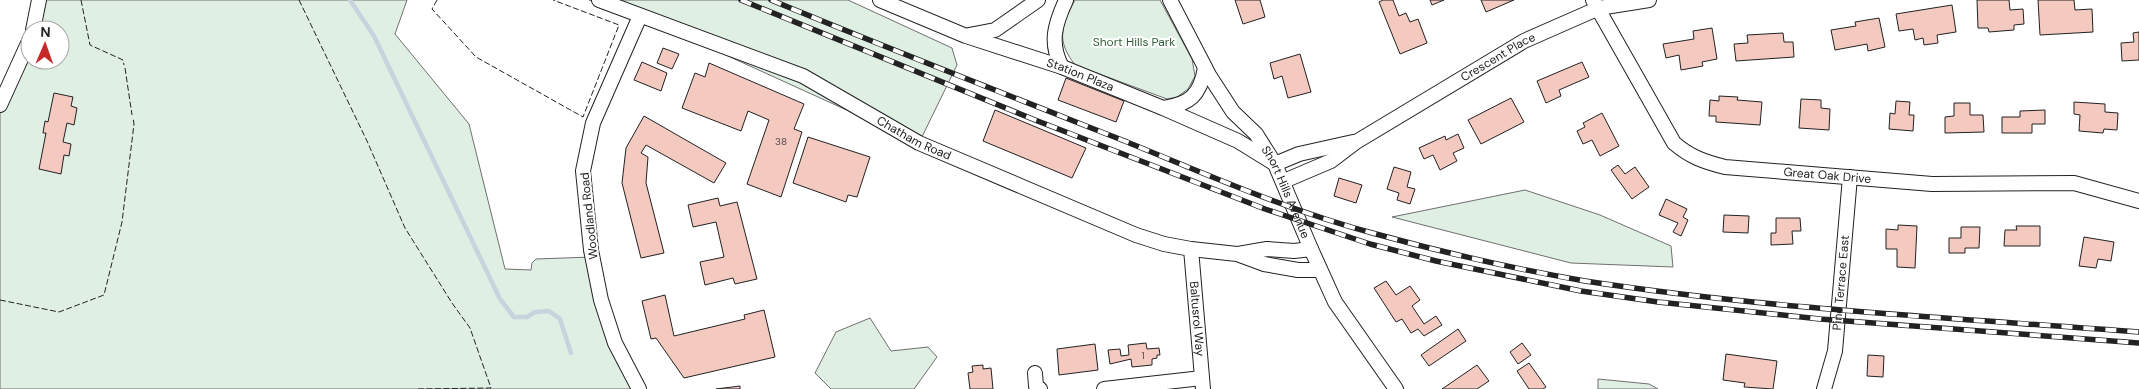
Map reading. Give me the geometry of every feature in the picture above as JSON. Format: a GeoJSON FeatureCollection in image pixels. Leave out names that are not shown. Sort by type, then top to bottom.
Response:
{"type":"FeatureCollection","features":[{"type":"Feature","properties":{"kind":"street"},"geometry":{"type":"LineString","coordinates":[[35,20],[39,0]]}},
{"type":"Feature","properties":{"kind":"street","name":"Chatham Road"},"geometry":{"type":"LineString","coordinates":[[599,0],[803,76],[919,143],[1136,235],[1163,244],[1237,254],[1264,264],[1298,270],[1320,270]]}},
{"type":"Feature","properties":{"kind":"street","name":"Station Plaza"},"geometry":{"type":"LineString","coordinates":[[880,0],[966,36],[1062,68],[1163,108],[1238,141],[1275,164]]}},
{"type":"Feature","properties":{"kind":"street"},"geometry":{"type":"LineString","coordinates":[[966,36],[995,30],[1038,0]]}},
{"type":"Feature","properties":{"kind":"street"},"geometry":{"type":"LineString","coordinates":[[1062,68],[1055,55],[1055,30],[1066,0]]}},
{"type":"Feature","properties":{"kind":"street","name":"Short Hills Avenue"},"geometry":{"type":"LineString","coordinates":[[1170,0],[1205,68],[1233,112],[1256,134],[1275,164],[1284,181],[1310,249],[1335,302],[1396,389]]}},
{"type":"Feature","properties":{"kind":"street","name":"Crescent Place"},"geometry":{"type":"LineString","coordinates":[[1284,181],[1331,161],[1356,142],[1524,41],[1596,4],[1649,0]]}},
{"type":"Feature","properties":{"kind":"street","name":"Great Oak Drive"},"geometry":{"type":"LineString","coordinates":[[1596,4],[1662,124],[1674,142],[1685,153],[1698,160],[1725,167],[1932,184],[2074,183],[2139,201]]}},
{"type":"Feature","properties":{"kind":"street","name":"Woodland Road"},"geometry":{"type":"LineString","coordinates":[[639,389],[616,343],[601,300],[591,250],[583,171],[593,123],[640,16]]}},
{"type":"Feature","properties":{"kind":"street"},"geometry":{"type":"LineString","coordinates":[[0,105],[20,61]]}},
{"type":"Feature","properties":{"kind":"street"},"geometry":{"type":"LineString","coordinates":[[1163,108],[1180,106],[1195,96],[1205,68]]}},
{"type":"Feature","properties":{"kind":"street","name":"Crescent Place"},"geometry":{"type":"LineString","coordinates":[[1275,164],[1299,154],[1356,142]]}},
{"type":"Feature","properties":{"kind":"street","name":"Pine Terrace East"},"geometry":{"type":"LineString","coordinates":[[1824,389],[1835,351],[1850,177]]}},
{"type":"Feature","properties":{"kind":"street","name":"Baltusrol Way"},"geometry":{"type":"LineString","coordinates":[[1191,249],[1202,383]]}},
{"type":"Feature","properties":{"kind":"street","name":"Chatham Road"},"geometry":{"type":"LineString","coordinates":[[1237,254],[1267,249],[1294,251],[1310,249]]}},
{"type":"Feature","properties":{"kind":"street"},"geometry":{"type":"LineString","coordinates":[[1035,373],[1036,386],[1040,389]]}},
{"type":"Feature","properties":{"kind":"street"},"geometry":{"type":"LineString","coordinates":[[1104,389],[1202,383]]}},
{"type":"Feature","properties":{"kind":"green space"},"geometry":{"type":"Polygon","coordinates":[[[39,0],[407,0],[395,34],[469,124],[505,269],[531,270],[532,263],[536,259],[592,257],[601,300],[639,389],[0,389],[0,105],[20,61],[20,70],[70,70],[70,20],[35,20],[39,0]]]}},
{"type":"Feature","properties":{"kind":"green space"},"geometry":{"type":"Polygon","coordinates":[[[589,0],[848,0],[952,48],[957,65],[919,143],[695,41],[589,0]]]}},
{"type":"Feature","properties":{"kind":"green space","name":"Short Hills Park"},"geometry":{"type":"Polygon","coordinates":[[[1075,0],[1160,0],[1192,59],[1195,76],[1188,89],[1177,97],[1167,99],[1075,65],[1065,48],[1063,33],[1066,18],[1075,0]]]}},
{"type":"Feature","properties":{"kind":"green space"},"geometry":{"type":"Polygon","coordinates":[[[1525,190],[1600,215],[1671,246],[1673,267],[1571,263],[1392,217],[1525,190]]]}},
{"type":"Feature","properties":{"kind":"green space"},"geometry":{"type":"Polygon","coordinates":[[[870,318],[891,351],[928,347],[937,357],[914,389],[831,389],[815,373],[836,332],[870,318]]]}},
{"type":"Feature","properties":{"kind":"green space"},"geometry":{"type":"Polygon","coordinates":[[[1598,379],[1649,384],[1658,389],[1598,389],[1598,379]]]}},
{"type":"Feature","properties":{"kind":"building"},"geometry":{"type":"Polygon","coordinates":[[[1235,0],[1260,0],[1265,17],[1243,24],[1235,0]]]}},
{"type":"Feature","properties":{"kind":"building"},"geometry":{"type":"Polygon","coordinates":[[[1393,0],[1399,16],[1406,13],[1410,22],[1418,19],[1427,43],[1400,54],[1379,2],[1393,0]]]}},
{"type":"Feature","properties":{"kind":"building"},"geometry":{"type":"Polygon","coordinates":[[[1430,0],[1444,0],[1432,5],[1430,0]]]}},
{"type":"Feature","properties":{"kind":"building"},"geometry":{"type":"Polygon","coordinates":[[[1481,0],[1514,0],[1486,12],[1481,0]]]}},
{"type":"Feature","properties":{"kind":"building"},"geometry":{"type":"Polygon","coordinates":[[[1977,0],[2009,0],[2010,10],[2023,9],[2024,24],[2014,25],[2014,30],[1989,32],[1988,28],[1978,28],[1977,0]]]}},
{"type":"Feature","properties":{"kind":"building"},"geometry":{"type":"Polygon","coordinates":[[[2038,0],[2074,0],[2075,10],[2092,9],[2093,32],[2040,35],[2038,0]]]}},
{"type":"Feature","properties":{"kind":"building"},"geometry":{"type":"Polygon","coordinates":[[[1952,5],[1956,32],[1937,35],[1938,43],[1924,45],[1923,38],[1915,40],[1913,29],[1899,31],[1896,14],[1952,5]]]}},
{"type":"Feature","properties":{"kind":"building"},"geometry":{"type":"Polygon","coordinates":[[[1879,18],[1885,47],[1868,51],[1867,44],[1835,50],[1831,30],[1856,26],[1855,22],[1879,18]]]}},
{"type":"Feature","properties":{"kind":"building"},"geometry":{"type":"Polygon","coordinates":[[[1712,28],[1717,59],[1702,62],[1703,66],[1681,70],[1679,55],[1666,58],[1663,44],[1694,39],[1693,31],[1712,28]]]}},
{"type":"Feature","properties":{"kind":"building"},"geometry":{"type":"Polygon","coordinates":[[[2139,32],[2139,60],[2122,61],[2121,43],[2134,42],[2133,33],[2139,32]]]}},
{"type":"Feature","properties":{"kind":"building"},"geometry":{"type":"Polygon","coordinates":[[[1783,33],[1784,42],[1793,42],[1794,57],[1736,61],[1734,44],[1748,43],[1747,35],[1783,33]]]}},
{"type":"Feature","properties":{"kind":"building"},"geometry":{"type":"Polygon","coordinates":[[[663,48],[679,54],[672,69],[657,63],[663,48]]]}},
{"type":"Feature","properties":{"kind":"building"},"geometry":{"type":"Polygon","coordinates":[[[1300,54],[1311,92],[1288,98],[1282,76],[1274,79],[1270,63],[1300,54]]]}},
{"type":"Feature","properties":{"kind":"building"},"geometry":{"type":"Polygon","coordinates":[[[642,62],[667,73],[661,91],[634,80],[642,62]]]}},
{"type":"Feature","properties":{"kind":"building"},"geometry":{"type":"Polygon","coordinates":[[[1582,62],[1589,77],[1559,90],[1561,96],[1546,103],[1537,81],[1582,62]]]}},
{"type":"Feature","properties":{"kind":"building"},"geometry":{"type":"Polygon","coordinates":[[[709,63],[804,104],[794,129],[802,132],[781,197],[747,184],[769,120],[748,111],[741,131],[682,108],[695,73],[705,77],[709,63]]]}},
{"type":"Feature","properties":{"kind":"building"},"geometry":{"type":"Polygon","coordinates":[[[1066,78],[1124,101],[1116,122],[1058,100],[1066,78]]]}},
{"type":"Feature","properties":{"kind":"building"},"geometry":{"type":"Polygon","coordinates":[[[54,93],[73,97],[71,106],[77,108],[74,125],[67,123],[63,142],[71,144],[69,156],[64,155],[61,174],[39,169],[46,133],[43,133],[45,121],[48,122],[54,93]]]}},
{"type":"Feature","properties":{"kind":"building"},"geometry":{"type":"Polygon","coordinates":[[[1719,96],[1738,97],[1737,100],[1762,102],[1760,125],[1716,122],[1716,116],[1709,116],[1710,100],[1719,101],[1719,96]]]}},
{"type":"Feature","properties":{"kind":"building"},"geometry":{"type":"Polygon","coordinates":[[[1511,98],[1524,122],[1481,144],[1468,120],[1511,98]]]}},
{"type":"Feature","properties":{"kind":"building"},"geometry":{"type":"Polygon","coordinates":[[[1801,99],[1821,100],[1821,108],[1830,109],[1829,130],[1799,128],[1801,99]]]}},
{"type":"Feature","properties":{"kind":"building"},"geometry":{"type":"Polygon","coordinates":[[[1896,101],[1910,102],[1909,115],[1914,115],[1913,131],[1889,129],[1890,113],[1895,114],[1896,101]]]}},
{"type":"Feature","properties":{"kind":"building"},"geometry":{"type":"Polygon","coordinates":[[[2074,102],[2105,104],[2105,112],[2118,113],[2117,130],[2104,129],[2103,133],[2079,131],[2080,115],[2074,114],[2074,102]]]}},
{"type":"Feature","properties":{"kind":"building"},"geometry":{"type":"Polygon","coordinates":[[[1954,103],[1970,103],[1970,115],[1983,115],[1984,132],[1945,133],[1945,117],[1954,116],[1954,103]]]}},
{"type":"Feature","properties":{"kind":"building"},"geometry":{"type":"Polygon","coordinates":[[[995,110],[1086,148],[1072,178],[983,141],[995,110]]]}},
{"type":"Feature","properties":{"kind":"building"},"geometry":{"type":"Polygon","coordinates":[[[2045,110],[2045,124],[2032,124],[2032,133],[2002,133],[2002,117],[2020,117],[2020,111],[2045,110]]]}},
{"type":"Feature","properties":{"kind":"building"},"geometry":{"type":"Polygon","coordinates":[[[1602,113],[1619,146],[1600,156],[1592,140],[1583,144],[1577,131],[1585,127],[1583,123],[1602,113]]]}},
{"type":"Feature","properties":{"kind":"building"},"geometry":{"type":"Polygon","coordinates":[[[644,116],[726,163],[714,183],[646,145],[641,153],[648,157],[646,183],[664,253],[641,258],[622,183],[626,148],[644,116]]]}},
{"type":"Feature","properties":{"kind":"building"},"geometry":{"type":"Polygon","coordinates":[[[1458,134],[1464,148],[1453,153],[1457,161],[1440,170],[1433,155],[1424,159],[1419,148],[1445,136],[1446,140],[1458,134]]]}},
{"type":"Feature","properties":{"kind":"building"},"geometry":{"type":"Polygon","coordinates":[[[808,137],[870,157],[857,197],[848,195],[846,202],[793,183],[808,137]]]}},
{"type":"Feature","properties":{"kind":"building"},"geometry":{"type":"Polygon","coordinates":[[[1618,165],[1625,174],[1635,167],[1649,187],[1632,199],[1611,170],[1618,165]]]}},
{"type":"Feature","properties":{"kind":"building"},"geometry":{"type":"Polygon","coordinates":[[[1394,167],[1411,172],[1407,187],[1415,189],[1410,204],[1397,200],[1399,193],[1387,189],[1394,167]]]}},
{"type":"Feature","properties":{"kind":"building"},"geometry":{"type":"Polygon","coordinates":[[[1339,178],[1362,185],[1356,203],[1334,196],[1339,178]]]}},
{"type":"Feature","properties":{"kind":"building"},"geometry":{"type":"Polygon","coordinates":[[[718,198],[720,206],[737,202],[757,279],[735,284],[733,278],[705,285],[700,262],[724,257],[716,222],[693,227],[688,205],[718,198]]]}},
{"type":"Feature","properties":{"kind":"building"},"geometry":{"type":"Polygon","coordinates":[[[1666,199],[1687,209],[1683,217],[1688,220],[1681,236],[1673,232],[1678,223],[1659,215],[1666,199]]]}},
{"type":"Feature","properties":{"kind":"building"},"geometry":{"type":"Polygon","coordinates":[[[1724,215],[1749,216],[1748,233],[1723,232],[1724,215]]]}},
{"type":"Feature","properties":{"kind":"building"},"geometry":{"type":"Polygon","coordinates":[[[1776,218],[1800,218],[1801,231],[1792,231],[1793,244],[1771,245],[1771,233],[1776,233],[1776,218]]]}},
{"type":"Feature","properties":{"kind":"building"},"geometry":{"type":"Polygon","coordinates":[[[1898,225],[1917,226],[1915,268],[1897,267],[1897,249],[1886,249],[1886,229],[1898,230],[1898,225]]]}},
{"type":"Feature","properties":{"kind":"building"},"geometry":{"type":"Polygon","coordinates":[[[2016,226],[2040,226],[2040,246],[2004,246],[2005,230],[2017,230],[2016,226]]]}},
{"type":"Feature","properties":{"kind":"building"},"geometry":{"type":"Polygon","coordinates":[[[1961,227],[1980,227],[1979,248],[1965,248],[1965,253],[1949,253],[1949,238],[1961,238],[1961,227]]]}},
{"type":"Feature","properties":{"kind":"building"},"geometry":{"type":"Polygon","coordinates":[[[2084,237],[2114,242],[2111,261],[2098,259],[2096,268],[2079,266],[2084,237]]]}},
{"type":"Feature","properties":{"kind":"building"},"geometry":{"type":"Polygon","coordinates":[[[1386,281],[1396,295],[1410,286],[1420,300],[1412,306],[1424,324],[1436,316],[1442,325],[1424,336],[1418,329],[1411,333],[1402,319],[1396,322],[1374,288],[1386,281]]]}},
{"type":"Feature","properties":{"kind":"building"},"geometry":{"type":"Polygon","coordinates":[[[665,295],[674,336],[745,319],[744,315],[764,310],[775,357],[684,378],[656,338],[651,339],[642,301],[665,295]]]}},
{"type":"Feature","properties":{"kind":"building"},"geometry":{"type":"Polygon","coordinates":[[[1458,329],[1466,341],[1429,366],[1421,355],[1458,329]]]}},
{"type":"Feature","properties":{"kind":"building"},"geometry":{"type":"Polygon","coordinates":[[[1146,343],[1147,349],[1159,348],[1160,355],[1152,359],[1152,365],[1132,367],[1131,359],[1110,364],[1108,350],[1120,349],[1121,356],[1129,355],[1128,345],[1146,343]]]}},
{"type":"Feature","properties":{"kind":"building"},"geometry":{"type":"Polygon","coordinates":[[[1522,343],[1531,355],[1518,364],[1510,352],[1522,343]]]}},
{"type":"Feature","properties":{"kind":"building"},"geometry":{"type":"Polygon","coordinates":[[[1095,344],[1098,370],[1059,375],[1057,349],[1095,344]]]}},
{"type":"Feature","properties":{"kind":"building"},"geometry":{"type":"Polygon","coordinates":[[[1726,354],[1777,361],[1773,389],[1744,387],[1745,383],[1723,380],[1726,354]]]}},
{"type":"Feature","properties":{"kind":"building"},"geometry":{"type":"Polygon","coordinates":[[[1868,355],[1884,356],[1883,377],[1867,376],[1868,355]]]}},
{"type":"Feature","properties":{"kind":"building"},"geometry":{"type":"Polygon","coordinates":[[[1529,363],[1546,387],[1543,389],[1529,389],[1517,371],[1529,363]]]}},
{"type":"Feature","properties":{"kind":"building"},"geometry":{"type":"Polygon","coordinates":[[[983,365],[983,369],[991,368],[993,389],[970,389],[968,373],[973,372],[972,366],[983,365]]]}},
{"type":"Feature","properties":{"kind":"building"},"geometry":{"type":"Polygon","coordinates":[[[1477,365],[1489,381],[1477,389],[1442,389],[1477,365]]]}},
{"type":"Feature","properties":{"kind":"building"},"geometry":{"type":"Polygon","coordinates":[[[740,386],[740,389],[716,389],[740,386]]]}},
{"type":"Feature","properties":{"kind":"waterway"},"geometry":{"type":"LineString","coordinates":[[350,0],[374,36],[500,299],[514,317],[527,317],[535,312],[549,311],[560,319],[571,353]]}},
{"type":"Feature","properties":{"kind":"railway"},"geometry":{"type":"LineString","coordinates":[[741,0],[1035,120],[1265,209],[1370,244],[1436,261],[1581,291],[1658,302],[1820,319],[2139,343]]}},
{"type":"Feature","properties":{"kind":"railway"},"geometry":{"type":"LineString","coordinates":[[771,0],[1280,203],[1344,225],[1454,254],[1585,281],[1723,299],[1861,312],[2139,332]]}},
{"type":"Feature","properties":{"kind":"fence"},"geometry":{"type":"LineString","coordinates":[[81,0],[90,45],[123,60],[124,65]]}},
{"type":"Feature","properties":{"kind":"fence"},"geometry":{"type":"LineString","coordinates":[[299,0],[367,141],[405,228],[470,328],[491,388],[418,389]]}},
{"type":"Feature","properties":{"kind":"fence"},"geometry":{"type":"LineString","coordinates":[[437,0],[432,9],[476,57],[583,117],[619,25],[553,0]]}},
{"type":"Feature","properties":{"kind":"fence"},"geometry":{"type":"LineString","coordinates":[[125,68],[132,115]]}},
{"type":"Feature","properties":{"kind":"fence"},"geometry":{"type":"LineString","coordinates":[[0,300],[59,312],[104,295],[122,222],[134,124],[133,118]]}}]}
